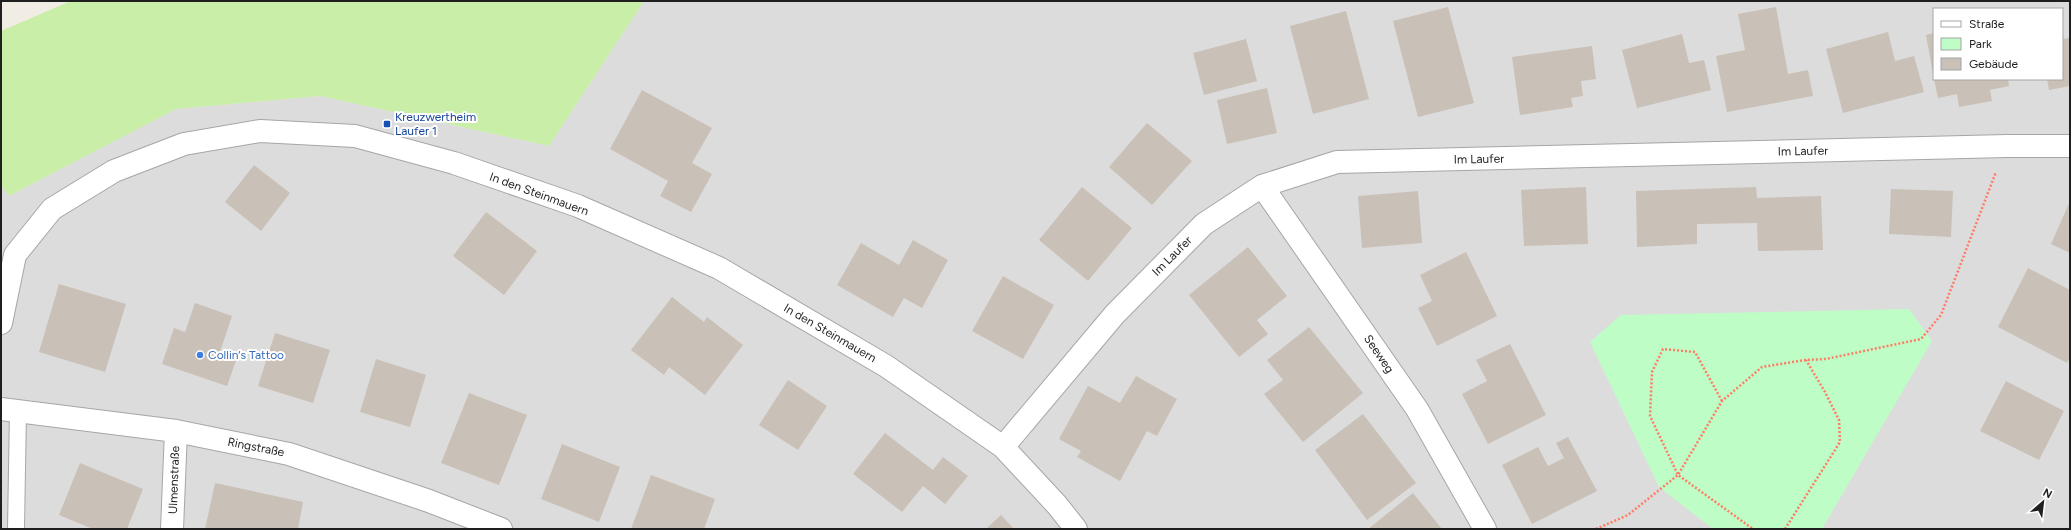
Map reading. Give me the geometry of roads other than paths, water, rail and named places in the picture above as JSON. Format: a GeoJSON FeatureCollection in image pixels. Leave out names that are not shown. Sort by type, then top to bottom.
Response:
{"type":"FeatureCollection","features":[{"type":"Feature","properties":{"kind":"street","name":"In den Steinmauern"},"geometry":{"type":"LineString","coordinates":[[1,323],[16,255],[52,209],[114,171],[184,144],[260,131],[355,136],[454,163],[578,206],[719,268],[886,366],[1003,447],[1057,505],[1076,529]]}},
{"type":"Feature","properties":{"kind":"street","name":"Im Laufer"},"geometry":{"type":"LineString","coordinates":[[1003,447],[1115,314],[1204,224],[1262,186],[1336,162],[2007,146],[2070,146]]}},
{"type":"Feature","properties":{"kind":"street","name":"Seeweg"},"geometry":{"type":"LineString","coordinates":[[1262,186],[1416,409],[1485,529]]}},
{"type":"Feature","properties":{"kind":"street","name":"Ringstraße"},"geometry":{"type":"LineString","coordinates":[[10,410],[176,431],[289,454],[429,501],[501,529]]}},
{"type":"Feature","properties":{"kind":"street","name":"Ulmenstraße"},"geometry":{"type":"LineString","coordinates":[[172,529],[176,431]]}},
{"type":"Feature","properties":{"kind":"lane"},"geometry":{"type":"LineString","coordinates":[[10,410],[16,529]]}},
{"type":"Feature","properties":{"kind":"place","name":"Kreuzwertheim Laufer 1"},"geometry":{"type":"Point","coordinates":[387,124]}},
{"type":"Feature","properties":{"kind":"place","name":"Collin‘s Tattoo"},"geometry":{"type":"Point","coordinates":[200,355]}}]}
